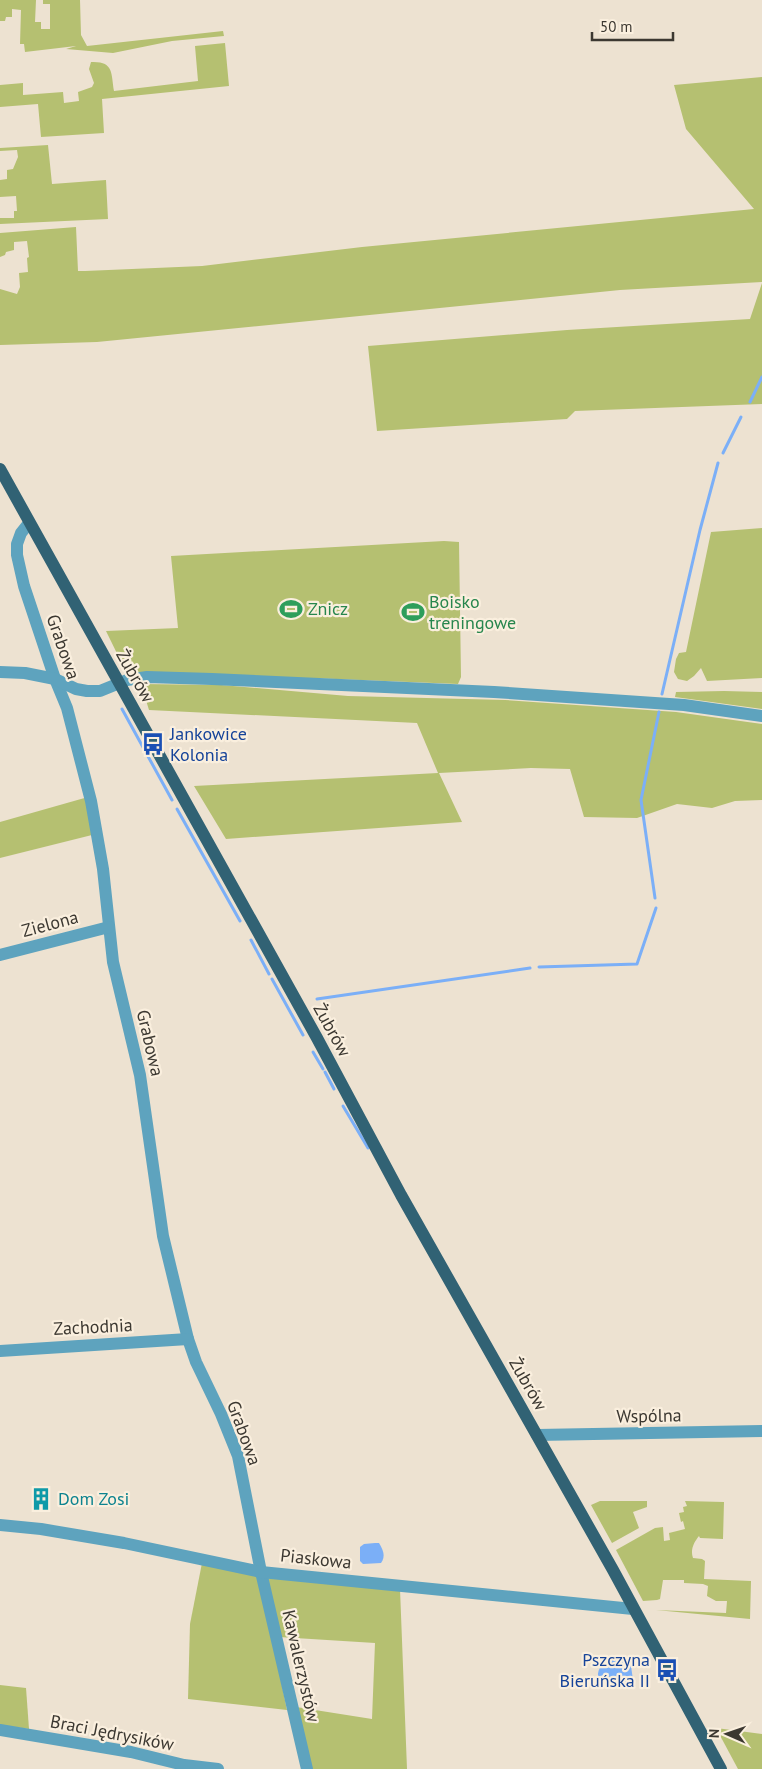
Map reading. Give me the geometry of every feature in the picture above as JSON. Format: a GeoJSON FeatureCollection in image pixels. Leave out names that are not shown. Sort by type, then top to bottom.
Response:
{"type":"FeatureCollection","features":[{"type":"Feature","properties":{"kind":"main road","name":"Żubrów"},"geometry":{"type":"LineString","coordinates":[[0,469],[721,1769]]}},
{"type":"Feature","properties":{"kind":"street","name":"Grabowa"},"geometry":{"type":"LineString","coordinates":[[29,522],[19,538],[17,555],[24,586],[67,708],[91,801],[103,869],[113,962],[140,1075],[163,1236],[188,1339],[196,1362],[221,1414],[238,1456],[261,1572]]}},
{"type":"Feature","properties":{"kind":"street"},"geometry":{"type":"LineString","coordinates":[[0,672],[24,673],[55,678],[76,689],[87,691],[100,691],[119,683],[147,677],[160,677],[485,692],[684,704],[762,716]]}},
{"type":"Feature","properties":{"kind":"street","name":"Zielona"},"geometry":{"type":"LineString","coordinates":[[0,955],[109,927]]}},
{"type":"Feature","properties":{"kind":"street","name":"Zachodnia"},"geometry":{"type":"LineString","coordinates":[[0,1350],[188,1339]]}},
{"type":"Feature","properties":{"kind":"street","name":"Wspólna"},"geometry":{"type":"LineString","coordinates":[[536,1435],[762,1431]]}},
{"type":"Feature","properties":{"kind":"street","name":"Piaskowa"},"geometry":{"type":"LineString","coordinates":[[0,1525],[41,1529],[124,1543],[261,1572],[632,1608]]}},
{"type":"Feature","properties":{"kind":"street","name":"Kawalerzystów"},"geometry":{"type":"LineString","coordinates":[[261,1572],[307,1769]]}},
{"type":"Feature","properties":{"kind":"street","name":"Braci Jędrysików"},"geometry":{"type":"LineString","coordinates":[[0,1730],[131,1752],[184,1765],[218,1769]]}},
{"type":"Feature","properties":{"kind":"green space"},"geometry":{"type":"Polygon","coordinates":[[[0,0],[36,0],[35,22],[41,22],[41,29],[50,29],[50,4],[43,4],[43,0],[80,0],[81,35],[87,46],[223,31],[224,36],[172,41],[113,53],[66,49],[76,46],[25,52],[24,44],[20,44],[21,10],[12,9],[12,17],[6,17],[5,21],[0,21],[0,0]]]}},
{"type":"Feature","properties":{"kind":"green space"},"geometry":{"type":"Polygon","coordinates":[[[225,43],[229,86],[102,99],[104,133],[41,137],[38,104],[0,107],[0,85],[23,83],[23,95],[63,92],[64,103],[79,101],[78,92],[92,87],[94,83],[89,69],[91,62],[98,62],[108,66],[114,91],[198,81],[195,46],[225,43]]]}},
{"type":"Feature","properties":{"kind":"green space"},"geometry":{"type":"Polygon","coordinates":[[[762,77],[762,282],[620,290],[97,342],[0,345],[0,289],[17,294],[20,287],[19,273],[28,272],[27,258],[29,257],[27,241],[14,242],[14,250],[6,252],[5,255],[0,257],[0,233],[76,227],[78,271],[85,271],[202,266],[362,247],[754,209],[686,129],[674,85],[762,77]]]}},
{"type":"Feature","properties":{"kind":"green space"},"geometry":{"type":"Polygon","coordinates":[[[48,145],[52,184],[106,180],[108,219],[0,224],[0,218],[14,218],[14,211],[17,211],[16,196],[0,197],[0,180],[7,179],[7,170],[13,169],[18,157],[17,150],[0,151],[0,148],[48,145]]]}},
{"type":"Feature","properties":{"kind":"green space"},"geometry":{"type":"Polygon","coordinates":[[[762,283],[762,404],[575,411],[567,419],[377,431],[368,346],[567,330],[750,319],[762,283]]]}},
{"type":"Feature","properties":{"kind":"green space"},"geometry":{"type":"Polygon","coordinates":[[[762,528],[762,678],[707,681],[701,668],[687,681],[678,679],[674,672],[676,659],[679,653],[686,652],[711,532],[762,528]]]}},
{"type":"Feature","properties":{"kind":"green space"},"geometry":{"type":"Polygon","coordinates":[[[444,541],[459,542],[461,677],[458,684],[312,678],[129,678],[106,631],[178,628],[171,556],[444,541]]]}},
{"type":"Feature","properties":{"kind":"green space"},"geometry":{"type":"Polygon","coordinates":[[[141,684],[221,685],[348,696],[505,700],[676,712],[762,724],[762,800],[735,801],[712,808],[677,804],[637,818],[584,817],[570,769],[531,768],[439,773],[462,822],[226,839],[194,786],[438,773],[417,723],[149,710],[141,684]]]}},
{"type":"Feature","properties":{"kind":"green space"},"geometry":{"type":"Polygon","coordinates":[[[676,692],[762,692],[762,709],[675,697],[676,692]]]}},
{"type":"Feature","properties":{"kind":"green space"},"geometry":{"type":"Polygon","coordinates":[[[88,797],[96,834],[0,858],[0,822],[88,797]]]}},
{"type":"Feature","properties":{"kind":"green space"},"geometry":{"type":"Polygon","coordinates":[[[600,1501],[647,1501],[647,1507],[633,1512],[639,1528],[612,1543],[591,1505],[600,1501]]]}},
{"type":"Feature","properties":{"kind":"green space"},"geometry":{"type":"Polygon","coordinates":[[[685,1501],[724,1502],[723,1539],[700,1538],[699,1536],[693,1546],[692,1555],[693,1558],[705,1561],[704,1579],[751,1581],[750,1619],[656,1610],[726,1613],[727,1601],[716,1601],[707,1596],[708,1586],[684,1583],[684,1580],[663,1580],[660,1599],[643,1601],[616,1550],[655,1528],[663,1527],[664,1541],[670,1540],[669,1533],[685,1529],[679,1513],[684,1512],[683,1507],[687,1506],[685,1501]]]}},
{"type":"Feature","properties":{"kind":"green space"},"geometry":{"type":"Polygon","coordinates":[[[202,1563],[259,1575],[287,1710],[188,1699],[190,1624],[202,1563]]]}},
{"type":"Feature","properties":{"kind":"green space"},"geometry":{"type":"Polygon","coordinates":[[[265,1576],[400,1589],[407,1769],[310,1769],[296,1707],[372,1719],[375,1643],[279,1637],[265,1576]]]}},
{"type":"Feature","properties":{"kind":"green space"},"geometry":{"type":"Polygon","coordinates":[[[0,1685],[26,1688],[29,1729],[0,1725],[0,1685]]]}},
{"type":"Feature","properties":{"kind":"green space"},"geometry":{"type":"Polygon","coordinates":[[[716,1728],[762,1734],[762,1769],[738,1769],[716,1728]]]}},
{"type":"Feature","properties":{"kind":"water"},"geometry":{"type":"Polygon","coordinates":[[[379,1543],[384,1555],[381,1563],[363,1564],[360,1561],[360,1547],[364,1544],[379,1543]]]}},
{"type":"Feature","properties":{"kind":"water"},"geometry":{"type":"Polygon","coordinates":[[[613,1660],[623,1661],[631,1666],[633,1680],[628,1686],[620,1688],[612,1686],[604,1683],[598,1677],[602,1665],[613,1660]]]}},
{"type":"Feature","properties":{"kind":"waterway"},"geometry":{"type":"LineString","coordinates":[[750,402],[762,377]]}},
{"type":"Feature","properties":{"kind":"waterway"},"geometry":{"type":"LineString","coordinates":[[723,453],[741,417]]}},
{"type":"Feature","properties":{"kind":"waterway"},"geometry":{"type":"LineString","coordinates":[[662,694],[700,530],[718,463]]}},
{"type":"Feature","properties":{"kind":"waterway"},"geometry":{"type":"LineString","coordinates":[[122,709],[172,800]]}},
{"type":"Feature","properties":{"kind":"waterway"},"geometry":{"type":"LineString","coordinates":[[655,898],[641,800],[659,712]]}},
{"type":"Feature","properties":{"kind":"waterway"},"geometry":{"type":"LineString","coordinates":[[177,809],[240,921]]}},
{"type":"Feature","properties":{"kind":"waterway"},"geometry":{"type":"LineString","coordinates":[[539,967],[637,964],[656,908]]}},
{"type":"Feature","properties":{"kind":"waterway"},"geometry":{"type":"LineString","coordinates":[[251,940],[269,974]]}},
{"type":"Feature","properties":{"kind":"waterway"},"geometry":{"type":"LineString","coordinates":[[317,999],[530,968]]}},
{"type":"Feature","properties":{"kind":"waterway"},"geometry":{"type":"LineString","coordinates":[[272,979],[303,1035]]}},
{"type":"Feature","properties":{"kind":"waterway"},"geometry":{"type":"LineString","coordinates":[[313,1052],[323,1069]]}},
{"type":"Feature","properties":{"kind":"waterway"},"geometry":{"type":"LineString","coordinates":[[325,1072],[334,1089]]}},
{"type":"Feature","properties":{"kind":"waterway"},"geometry":{"type":"LineString","coordinates":[[343,1106],[368,1148]]}},
{"type":"Feature","properties":{"kind":"place","name":"Znicz"},"geometry":{"type":"Point","coordinates":[291,609]}},
{"type":"Feature","properties":{"kind":"place","name":"Boisko treningowe"},"geometry":{"type":"Point","coordinates":[413,612]}},
{"type":"Feature","properties":{"kind":"place","name":"Jankowice Kolonia"},"geometry":{"type":"Point","coordinates":[153,744]}},
{"type":"Feature","properties":{"kind":"place","name":"Dom Zosi"},"geometry":{"type":"Point","coordinates":[41,1499]}},
{"type":"Feature","properties":{"kind":"place","name":"Pszczyna Bieruńska II"},"geometry":{"type":"Point","coordinates":[667,1670]}}]}
